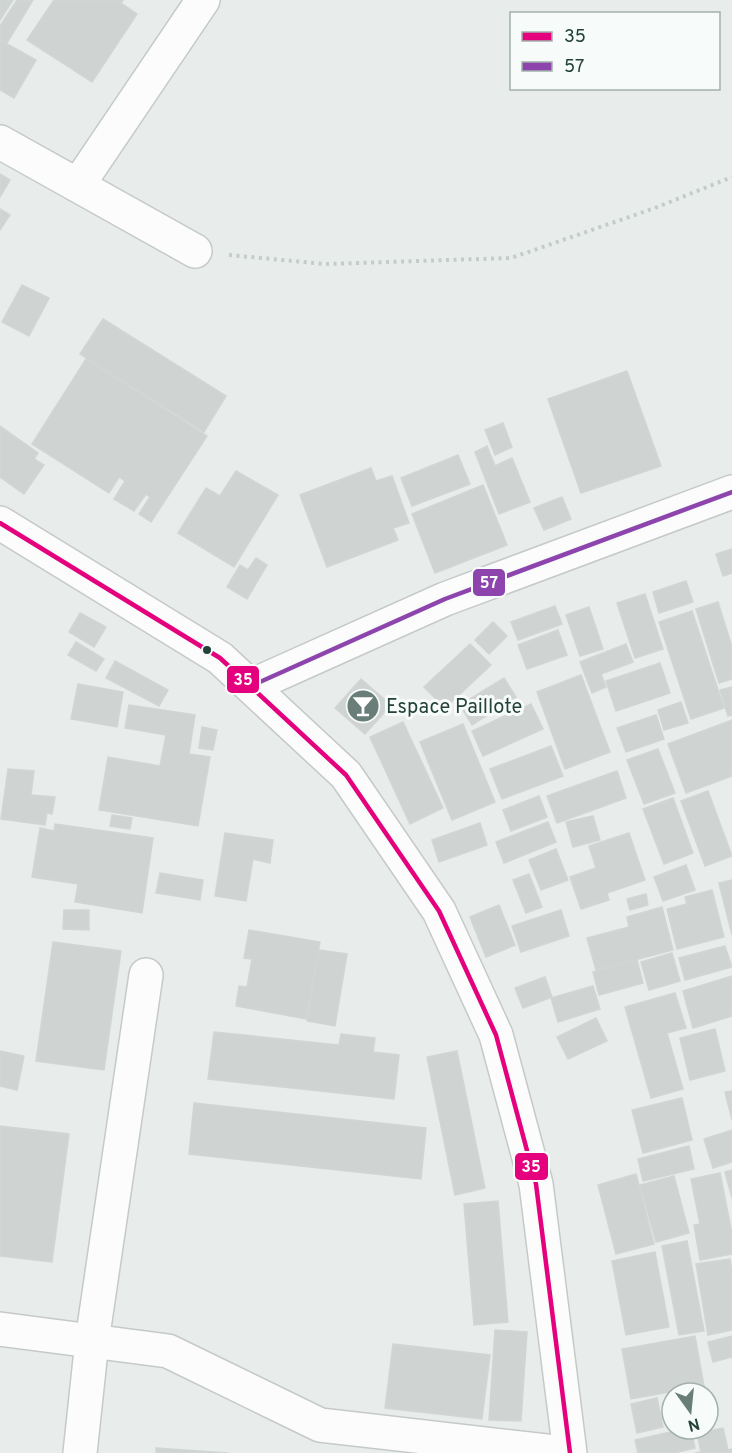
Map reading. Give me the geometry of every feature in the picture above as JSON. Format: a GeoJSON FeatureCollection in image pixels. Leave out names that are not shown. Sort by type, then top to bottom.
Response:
{"type":"FeatureCollection","features":[{"type":"Feature","properties":{"kind":"street"},"geometry":{"type":"LineString","coordinates":[[78,185],[203,0]]}},
{"type":"Feature","properties":{"kind":"street"},"geometry":{"type":"LineString","coordinates":[[0,142],[195,251]]}},
{"type":"Feature","properties":{"kind":"street"},"geometry":{"type":"LineString","coordinates":[[250,686],[445,599],[732,492]]}},
{"type":"Feature","properties":{"kind":"street"},"geometry":{"type":"LineString","coordinates":[[0,523],[220,658],[346,774],[439,911],[496,1035],[536,1184],[570,1453]]}},
{"type":"Feature","properties":{"kind":"street"},"geometry":{"type":"LineString","coordinates":[[80,1453],[92,1341],[146,975]]}},
{"type":"Feature","properties":{"kind":"street"},"geometry":{"type":"LineString","coordinates":[[0,1329],[168,1351],[318,1439],[564,1453]]}},
{"type":"Feature","properties":{"kind":"path"},"geometry":{"type":"LineString","coordinates":[[195,251],[325,264],[512,258],[655,208],[732,177]]}},
{"type":"Feature","properties":{"kind":"building"},"geometry":{"type":"Polygon","coordinates":[[[0,0],[13,0],[0,20],[0,0]]]}},
{"type":"Feature","properties":{"kind":"building"},"geometry":{"type":"Polygon","coordinates":[[[17,0],[33,0],[7,43],[0,39],[0,26],[17,0]]]}},
{"type":"Feature","properties":{"kind":"building"},"geometry":{"type":"Polygon","coordinates":[[[54,0],[123,0],[121,3],[137,14],[92,82],[27,40],[54,0]]]}},
{"type":"Feature","properties":{"kind":"building"},"geometry":{"type":"Polygon","coordinates":[[[0,40],[36,60],[14,98],[0,90],[0,40]]]}},
{"type":"Feature","properties":{"kind":"building"},"geometry":{"type":"Polygon","coordinates":[[[0,174],[10,180],[0,197],[0,174]]]}},
{"type":"Feature","properties":{"kind":"building"},"geometry":{"type":"Polygon","coordinates":[[[0,209],[10,215],[0,230],[0,209]]]}},
{"type":"Feature","properties":{"kind":"building"},"geometry":{"type":"Polygon","coordinates":[[[22,285],[49,298],[29,336],[2,322],[22,285]]]}},
{"type":"Feature","properties":{"kind":"building"},"geometry":{"type":"Polygon","coordinates":[[[103,319],[226,396],[204,432],[80,354],[103,319]]]}},
{"type":"Feature","properties":{"kind":"building"},"geometry":{"type":"Polygon","coordinates":[[[86,359],[207,436],[151,522],[139,514],[150,497],[146,494],[134,511],[114,499],[125,481],[119,477],[109,493],[32,444],[86,359]]]}},
{"type":"Feature","properties":{"kind":"building"},"geometry":{"type":"Polygon","coordinates":[[[627,371],[661,466],[581,493],[548,399],[627,371]]]}},
{"type":"Feature","properties":{"kind":"building"},"geometry":{"type":"Polygon","coordinates":[[[503,423],[512,447],[495,455],[485,430],[503,423]]]}},
{"type":"Feature","properties":{"kind":"building"},"geometry":{"type":"Polygon","coordinates":[[[0,426],[38,453],[34,459],[44,465],[24,494],[0,477],[0,426]]]}},
{"type":"Feature","properties":{"kind":"building"},"geometry":{"type":"Polygon","coordinates":[[[487,446],[495,466],[512,458],[530,502],[499,514],[475,452],[487,446]]]}},
{"type":"Feature","properties":{"kind":"building"},"geometry":{"type":"Polygon","coordinates":[[[458,455],[470,484],[412,506],[401,478],[458,455]]]}},
{"type":"Feature","properties":{"kind":"building"},"geometry":{"type":"Polygon","coordinates":[[[371,468],[376,481],[392,476],[409,523],[393,528],[398,540],[327,567],[300,495],[371,468]]]}},
{"type":"Feature","properties":{"kind":"building"},"geometry":{"type":"Polygon","coordinates":[[[236,471],[278,495],[234,567],[178,533],[206,488],[220,496],[236,471]]]}},
{"type":"Feature","properties":{"kind":"building"},"geometry":{"type":"Polygon","coordinates":[[[483,485],[507,545],[435,573],[412,514],[483,485]]]}},
{"type":"Feature","properties":{"kind":"building"},"geometry":{"type":"Polygon","coordinates":[[[562,497],[571,519],[544,530],[534,508],[562,497]]]}},
{"type":"Feature","properties":{"kind":"building"},"geometry":{"type":"Polygon","coordinates":[[[732,549],[732,573],[723,576],[716,554],[732,549]]]}},
{"type":"Feature","properties":{"kind":"building"},"geometry":{"type":"Polygon","coordinates":[[[256,558],[267,565],[247,599],[227,587],[240,565],[248,570],[256,558]]]}},
{"type":"Feature","properties":{"kind":"building"},"geometry":{"type":"Polygon","coordinates":[[[686,581],[693,602],[659,613],[653,592],[686,581]]]}},
{"type":"Feature","properties":{"kind":"building"},"geometry":{"type":"Polygon","coordinates":[[[645,594],[663,649],[635,658],[617,603],[645,594]]]}},
{"type":"Feature","properties":{"kind":"building"},"geometry":{"type":"Polygon","coordinates":[[[718,602],[732,647],[732,679],[719,683],[696,609],[718,602]]]}},
{"type":"Feature","properties":{"kind":"building"},"geometry":{"type":"Polygon","coordinates":[[[555,606],[562,624],[518,640],[511,622],[555,606]]]}},
{"type":"Feature","properties":{"kind":"building"},"geometry":{"type":"Polygon","coordinates":[[[589,607],[603,649],[580,656],[566,615],[589,607]]]}},
{"type":"Feature","properties":{"kind":"building"},"geometry":{"type":"Polygon","coordinates":[[[692,611],[724,708],[691,719],[659,622],[692,611]]]}},
{"type":"Feature","properties":{"kind":"building"},"geometry":{"type":"Polygon","coordinates":[[[80,613],[106,627],[94,647],[69,632],[80,613]]]}},
{"type":"Feature","properties":{"kind":"building"},"geometry":{"type":"Polygon","coordinates":[[[493,622],[507,636],[489,654],[475,640],[493,622]]]}},
{"type":"Feature","properties":{"kind":"building"},"geometry":{"type":"Polygon","coordinates":[[[558,630],[567,655],[527,669],[518,645],[558,630]]]}},
{"type":"Feature","properties":{"kind":"building"},"geometry":{"type":"Polygon","coordinates":[[[76,642],[104,659],[96,671],[68,655],[76,642]]]}},
{"type":"Feature","properties":{"kind":"building"},"geometry":{"type":"Polygon","coordinates":[[[470,644],[491,665],[445,708],[424,687],[470,644]]]}},
{"type":"Feature","properties":{"kind":"building"},"geometry":{"type":"Polygon","coordinates":[[[626,644],[633,662],[601,674],[606,687],[592,693],[580,662],[626,644]]]}},
{"type":"Feature","properties":{"kind":"building"},"geometry":{"type":"Polygon","coordinates":[[[115,661],[168,690],[159,706],[106,678],[115,661]]]}},
{"type":"Feature","properties":{"kind":"building"},"geometry":{"type":"Polygon","coordinates":[[[660,663],[670,693],[616,711],[606,681],[660,663]]]}},
{"type":"Feature","properties":{"kind":"building"},"geometry":{"type":"Polygon","coordinates":[[[581,675],[610,752],[565,769],[537,692],[581,675]]]}},
{"type":"Feature","properties":{"kind":"building"},"geometry":{"type":"Polygon","coordinates":[[[504,678],[516,697],[472,725],[460,705],[504,678]]]}},
{"type":"Feature","properties":{"kind":"building","name":"Espace Paillote"},"geometry":{"type":"Polygon","coordinates":[[[361,679],[391,705],[365,734],[335,708],[361,679]]]}},
{"type":"Feature","properties":{"kind":"building"},"geometry":{"type":"Polygon","coordinates":[[[78,684],[123,692],[117,727],[71,719],[78,684]]]}},
{"type":"Feature","properties":{"kind":"building"},"geometry":{"type":"Polygon","coordinates":[[[732,687],[732,715],[728,716],[720,690],[732,687]]]}},
{"type":"Feature","properties":{"kind":"building"},"geometry":{"type":"Polygon","coordinates":[[[681,702],[688,723],[664,730],[658,710],[681,702]]]}},
{"type":"Feature","properties":{"kind":"building"},"geometry":{"type":"Polygon","coordinates":[[[531,704],[543,729],[483,756],[472,731],[531,704]]]}},
{"type":"Feature","properties":{"kind":"building"},"geometry":{"type":"Polygon","coordinates":[[[129,705],[195,715],[189,754],[210,757],[198,826],[99,810],[108,757],[160,766],[166,735],[125,728],[129,705]]]}},
{"type":"Feature","properties":{"kind":"building"},"geometry":{"type":"Polygon","coordinates":[[[656,715],[664,739],[626,752],[617,728],[656,715]]]}},
{"type":"Feature","properties":{"kind":"building"},"geometry":{"type":"Polygon","coordinates":[[[732,720],[732,776],[686,793],[668,744],[732,720]]]}},
{"type":"Feature","properties":{"kind":"building"},"geometry":{"type":"Polygon","coordinates":[[[403,722],[443,808],[410,824],[370,737],[403,722]]]}},
{"type":"Feature","properties":{"kind":"building"},"geometry":{"type":"Polygon","coordinates":[[[463,724],[495,802],[452,820],[420,742],[463,724]]]}},
{"type":"Feature","properties":{"kind":"building"},"geometry":{"type":"Polygon","coordinates":[[[202,727],[217,730],[213,750],[199,748],[202,727]]]}},
{"type":"Feature","properties":{"kind":"building"},"geometry":{"type":"Polygon","coordinates":[[[551,746],[563,776],[502,799],[490,769],[551,746]]]}},
{"type":"Feature","properties":{"kind":"building"},"geometry":{"type":"Polygon","coordinates":[[[658,749],[675,793],[644,804],[627,760],[658,749]]]}},
{"type":"Feature","properties":{"kind":"building"},"geometry":{"type":"Polygon","coordinates":[[[8,769],[34,771],[31,795],[55,797],[52,814],[47,813],[45,825],[1,819],[8,769]]]}},
{"type":"Feature","properties":{"kind":"building"},"geometry":{"type":"Polygon","coordinates":[[[617,771],[626,798],[557,823],[547,796],[617,771]]]}},
{"type":"Feature","properties":{"kind":"building"},"geometry":{"type":"Polygon","coordinates":[[[708,791],[732,856],[705,866],[681,801],[708,791]]]}},
{"type":"Feature","properties":{"kind":"building"},"geometry":{"type":"Polygon","coordinates":[[[539,796],[547,817],[511,831],[503,810],[539,796]]]}},
{"type":"Feature","properties":{"kind":"building"},"geometry":{"type":"Polygon","coordinates":[[[673,798],[693,853],[664,864],[643,809],[673,798]]]}},
{"type":"Feature","properties":{"kind":"building"},"geometry":{"type":"Polygon","coordinates":[[[112,815],[132,818],[130,829],[110,826],[112,815]]]}},
{"type":"Feature","properties":{"kind":"building"},"geometry":{"type":"Polygon","coordinates":[[[593,816],[600,840],[573,847],[566,822],[593,816]]]}},
{"type":"Feature","properties":{"kind":"building"},"geometry":{"type":"Polygon","coordinates":[[[548,822],[556,842],[504,863],[496,842],[548,822]]]}},
{"type":"Feature","properties":{"kind":"building"},"geometry":{"type":"Polygon","coordinates":[[[480,823],[487,845],[439,862],[432,840],[480,823]]]}},
{"type":"Feature","properties":{"kind":"building"},"geometry":{"type":"Polygon","coordinates":[[[55,824],[153,838],[142,913],[75,902],[78,884],[32,877],[40,828],[54,831],[55,824]]]}},
{"type":"Feature","properties":{"kind":"building"},"geometry":{"type":"Polygon","coordinates":[[[225,833],[273,840],[270,863],[253,859],[246,901],[215,896],[225,833]]]}},
{"type":"Feature","properties":{"kind":"building"},"geometry":{"type":"Polygon","coordinates":[[[629,833],[645,880],[607,893],[609,900],[581,909],[570,877],[596,868],[589,846],[629,833]]]}},
{"type":"Feature","properties":{"kind":"building"},"geometry":{"type":"Polygon","coordinates":[[[556,849],[568,880],[541,890],[529,860],[556,849]]]}},
{"type":"Feature","properties":{"kind":"building"},"geometry":{"type":"Polygon","coordinates":[[[686,865],[695,890],[663,901],[654,877],[686,865]]]}},
{"type":"Feature","properties":{"kind":"building"},"geometry":{"type":"Polygon","coordinates":[[[160,873],[203,880],[200,900],[156,893],[160,873]]]}},
{"type":"Feature","properties":{"kind":"building"},"geometry":{"type":"Polygon","coordinates":[[[529,874],[542,907],[526,913],[513,880],[529,874]]]}},
{"type":"Feature","properties":{"kind":"building"},"geometry":{"type":"Polygon","coordinates":[[[732,880],[732,935],[719,883],[732,880]]]}},
{"type":"Feature","properties":{"kind":"building"},"geometry":{"type":"Polygon","coordinates":[[[712,890],[724,937],[677,949],[667,909],[687,904],[685,897],[712,890]]]}},
{"type":"Feature","properties":{"kind":"building"},"geometry":{"type":"Polygon","coordinates":[[[646,894],[648,905],[630,910],[627,899],[646,894]]]}},
{"type":"Feature","properties":{"kind":"building"},"geometry":{"type":"Polygon","coordinates":[[[499,905],[515,945],[486,957],[470,917],[499,905]]]}},
{"type":"Feature","properties":{"kind":"building"},"geometry":{"type":"Polygon","coordinates":[[[662,907],[673,950],[596,970],[587,938],[629,927],[627,917],[662,907]]]}},
{"type":"Feature","properties":{"kind":"building"},"geometry":{"type":"Polygon","coordinates":[[[64,910],[89,910],[89,930],[63,929],[64,910]]]}},
{"type":"Feature","properties":{"kind":"building"},"geometry":{"type":"Polygon","coordinates":[[[561,910],[569,936],[521,952],[512,926],[561,910]]]}},
{"type":"Feature","properties":{"kind":"building"},"geometry":{"type":"Polygon","coordinates":[[[249,930],[320,942],[306,1019],[236,1006],[239,986],[247,987],[252,959],[244,958],[249,930]]]}},
{"type":"Feature","properties":{"kind":"building"},"geometry":{"type":"Polygon","coordinates":[[[53,942],[121,951],[104,1070],[36,1061],[53,942]]]}},
{"type":"Feature","properties":{"kind":"building"},"geometry":{"type":"Polygon","coordinates":[[[725,946],[732,967],[685,980],[679,958],[725,946]]]}},
{"type":"Feature","properties":{"kind":"building"},"geometry":{"type":"Polygon","coordinates":[[[319,950],[347,954],[335,1026],[307,1021],[319,950]]]}},
{"type":"Feature","properties":{"kind":"building"},"geometry":{"type":"Polygon","coordinates":[[[672,953],[680,981],[649,990],[641,962],[672,953]]]}},
{"type":"Feature","properties":{"kind":"building"},"geometry":{"type":"Polygon","coordinates":[[[637,960],[643,983],[599,995],[593,972],[637,960]]]}},
{"type":"Feature","properties":{"kind":"building"},"geometry":{"type":"Polygon","coordinates":[[[732,976],[732,1016],[693,1028],[683,991],[732,976]]]}},
{"type":"Feature","properties":{"kind":"building"},"geometry":{"type":"Polygon","coordinates":[[[545,977],[552,997],[523,1008],[515,988],[545,977]]]}},
{"type":"Feature","properties":{"kind":"building"},"geometry":{"type":"Polygon","coordinates":[[[593,986],[600,1009],[558,1022],[551,998],[593,986]]]}},
{"type":"Feature","properties":{"kind":"building"},"geometry":{"type":"Polygon","coordinates":[[[675,993],[686,1028],[667,1033],[683,1089],[651,1098],[625,1007],[675,993]]]}},
{"type":"Feature","properties":{"kind":"building"},"geometry":{"type":"Polygon","coordinates":[[[596,1018],[607,1041],[568,1059],[557,1037],[596,1018]]]}},
{"type":"Feature","properties":{"kind":"building"},"geometry":{"type":"Polygon","coordinates":[[[715,1029],[725,1071],[690,1080],[680,1038],[715,1029]]]}},
{"type":"Feature","properties":{"kind":"building"},"geometry":{"type":"Polygon","coordinates":[[[214,1032],[339,1045],[341,1034],[375,1038],[373,1052],[399,1055],[394,1099],[208,1079],[214,1032]]]}},
{"type":"Feature","properties":{"kind":"building"},"geometry":{"type":"Polygon","coordinates":[[[0,1051],[24,1056],[17,1090],[0,1086],[0,1051]]]}},
{"type":"Feature","properties":{"kind":"building"},"geometry":{"type":"Polygon","coordinates":[[[457,1051],[485,1188],[455,1195],[427,1057],[457,1051]]]}},
{"type":"Feature","properties":{"kind":"building"},"geometry":{"type":"Polygon","coordinates":[[[732,1091],[732,1120],[725,1092],[732,1091]]]}},
{"type":"Feature","properties":{"kind":"building"},"geometry":{"type":"Polygon","coordinates":[[[682,1098],[692,1140],[643,1153],[632,1110],[682,1098]]]}},
{"type":"Feature","properties":{"kind":"building"},"geometry":{"type":"Polygon","coordinates":[[[194,1103],[426,1128],[421,1179],[189,1154],[194,1103]]]}},
{"type":"Feature","properties":{"kind":"building"},"geometry":{"type":"Polygon","coordinates":[[[0,1126],[69,1134],[52,1262],[0,1256],[0,1126]]]}},
{"type":"Feature","properties":{"kind":"building"},"geometry":{"type":"Polygon","coordinates":[[[732,1130],[732,1162],[713,1168],[704,1139],[732,1130]]]}},
{"type":"Feature","properties":{"kind":"building"},"geometry":{"type":"Polygon","coordinates":[[[689,1146],[694,1169],[643,1181],[638,1159],[689,1146]]]}},
{"type":"Feature","properties":{"kind":"building"},"geometry":{"type":"Polygon","coordinates":[[[732,1170],[732,1198],[725,1172],[732,1170]]]}},
{"type":"Feature","properties":{"kind":"building"},"geometry":{"type":"Polygon","coordinates":[[[720,1173],[732,1233],[732,1254],[700,1260],[694,1225],[700,1224],[691,1179],[720,1173]]]}},
{"type":"Feature","properties":{"kind":"building"},"geometry":{"type":"Polygon","coordinates":[[[636,1174],[654,1244],[616,1254],[598,1185],[636,1174]]]}},
{"type":"Feature","properties":{"kind":"building"},"geometry":{"type":"Polygon","coordinates":[[[674,1176],[689,1233],[656,1242],[640,1185],[674,1176]]]}},
{"type":"Feature","properties":{"kind":"building"},"geometry":{"type":"Polygon","coordinates":[[[498,1201],[508,1322],[474,1325],[464,1204],[498,1201]]]}},
{"type":"Feature","properties":{"kind":"building"},"geometry":{"type":"Polygon","coordinates":[[[687,1241],[704,1331],[679,1335],[662,1246],[687,1241]]]}},
{"type":"Feature","properties":{"kind":"building"},"geometry":{"type":"Polygon","coordinates":[[[655,1252],[669,1327],[626,1335],[612,1261],[655,1252]]]}},
{"type":"Feature","properties":{"kind":"building"},"geometry":{"type":"Polygon","coordinates":[[[730,1259],[732,1330],[708,1335],[696,1264],[730,1259]]]}},
{"type":"Feature","properties":{"kind":"building"},"geometry":{"type":"Polygon","coordinates":[[[495,1330],[527,1332],[521,1421],[489,1420],[495,1330]]]}},
{"type":"Feature","properties":{"kind":"building"},"geometry":{"type":"Polygon","coordinates":[[[695,1336],[703,1381],[660,1381],[660,1394],[631,1399],[622,1349],[695,1336]]]}},
{"type":"Feature","properties":{"kind":"building"},"geometry":{"type":"Polygon","coordinates":[[[732,1336],[732,1357],[713,1362],[708,1342],[732,1336]]]}},
{"type":"Feature","properties":{"kind":"building"},"geometry":{"type":"Polygon","coordinates":[[[393,1344],[490,1355],[482,1419],[385,1408],[393,1344]]]}},
{"type":"Feature","properties":{"kind":"building"},"geometry":{"type":"Polygon","coordinates":[[[657,1398],[660,1428],[637,1433],[631,1404],[657,1398]]]}},
{"type":"Feature","properties":{"kind":"building"},"geometry":{"type":"Polygon","coordinates":[[[723,1428],[728,1450],[732,1449],[732,1453],[695,1453],[701,1452],[699,1441],[720,1441],[720,1429],[723,1428]]]}},
{"type":"Feature","properties":{"kind":"building"},"geometry":{"type":"Polygon","coordinates":[[[660,1434],[660,1441],[694,1441],[695,1448],[674,1453],[638,1453],[635,1440],[660,1434]]]}},
{"type":"Feature","properties":{"kind":"building"},"geometry":{"type":"Polygon","coordinates":[[[156,1448],[228,1453],[156,1453],[156,1448]]]}},
{"type":"Feature","properties":{"kind":"transit line","name":"57"},"geometry":{"type":"LineString","coordinates":[[251,686],[445,599],[732,492]]}},
{"type":"Feature","properties":{"kind":"transit line","name":"35"},"geometry":{"type":"LineString","coordinates":[[0,523],[220,658],[346,775],[439,911],[496,1035],[536,1184],[570,1453]]}},
{"type":"Feature","properties":{"kind":"place","name":"Espace Paillote"},"geometry":{"type":"Point","coordinates":[363,706]}}]}
